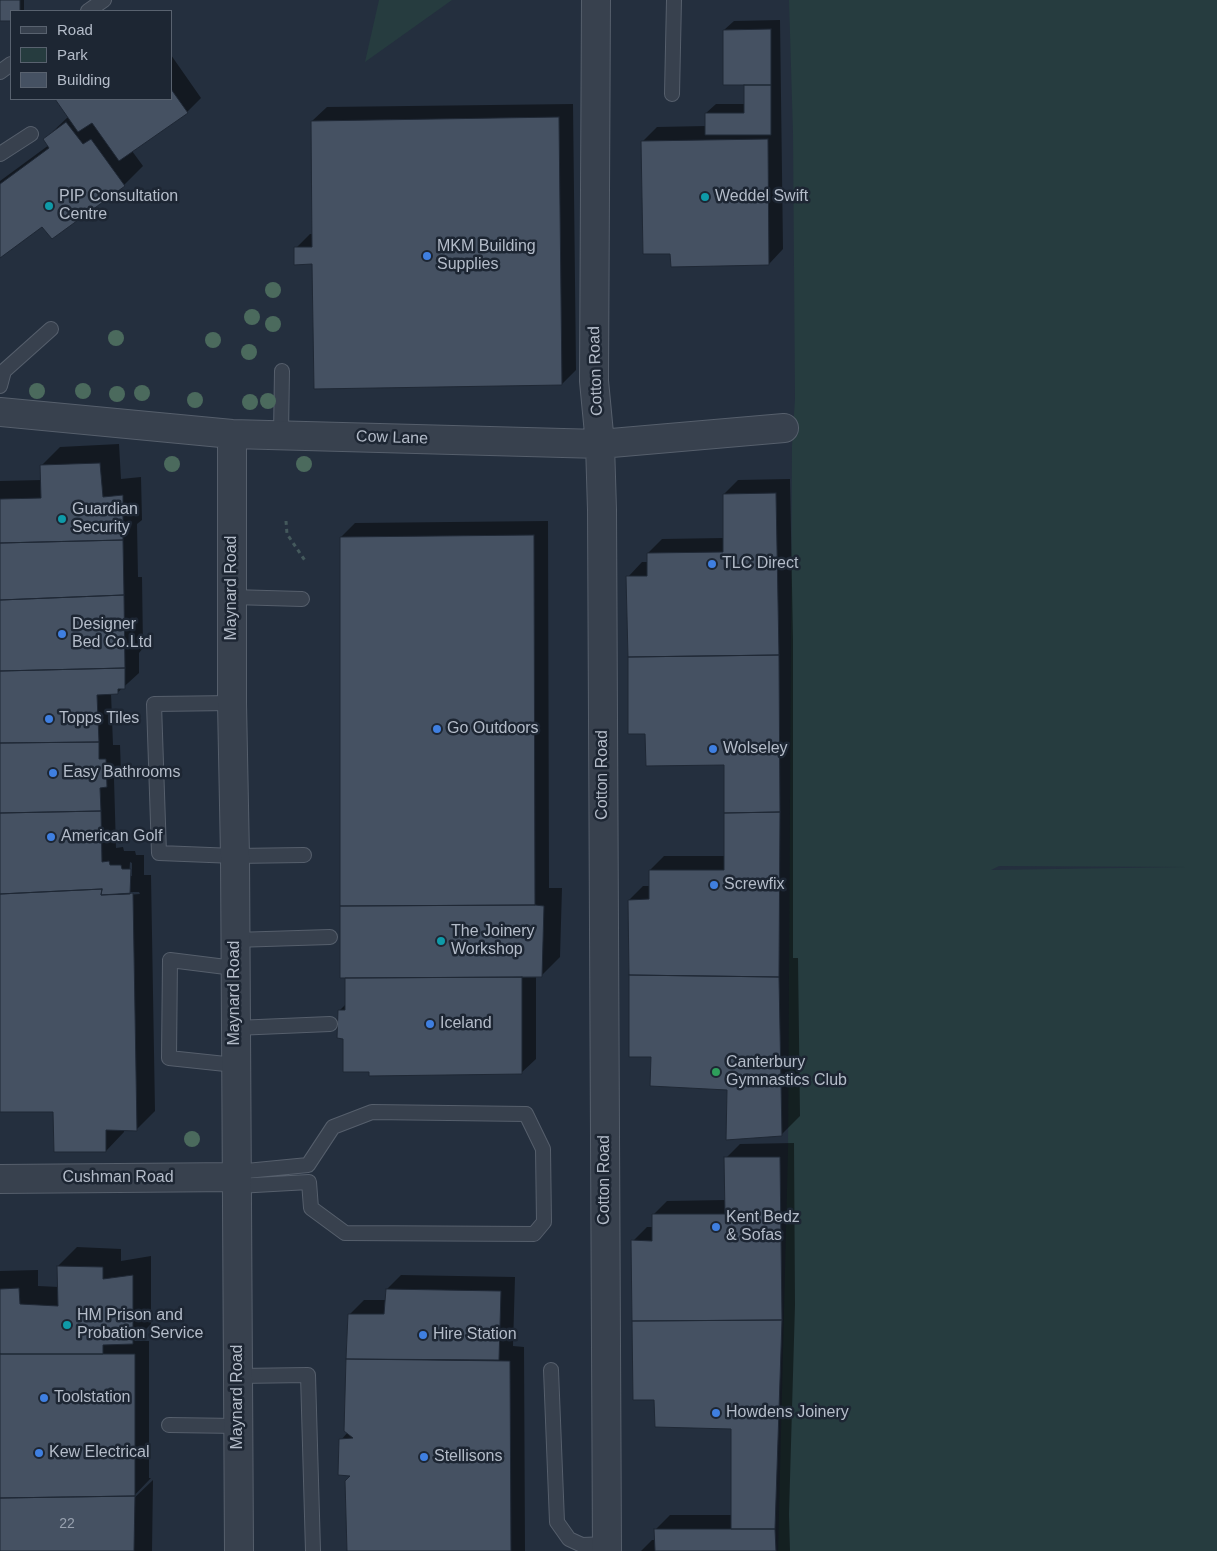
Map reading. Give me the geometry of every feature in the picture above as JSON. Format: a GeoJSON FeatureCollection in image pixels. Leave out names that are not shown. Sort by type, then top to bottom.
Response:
{"type":"FeatureCollection","features":[{"type":"Feature","properties":{"kind":"street","name":"Cotton Road"},"geometry":{"type":"LineString","coordinates":[[596,0],[594,381],[600,444],[607,1548]]}},
{"type":"Feature","properties":{"kind":"street","name":"Cow Lane"},"geometry":{"type":"LineString","coordinates":[[0,412],[232,434],[600,444],[784,428]]}},
{"type":"Feature","properties":{"kind":"street","name":"Maynard Road"},"geometry":{"type":"LineString","coordinates":[[232,434],[235,1065],[243,1180],[238,1376],[239,1551]]}},
{"type":"Feature","properties":{"kind":"street","name":"Cushman Road"},"geometry":{"type":"LineString","coordinates":[[0,1179],[243,1180]]}},
{"type":"Feature","properties":{"kind":"lane"},"geometry":{"type":"LineString","coordinates":[[89,10],[104,0]]}},
{"type":"Feature","properties":{"kind":"lane"},"geometry":{"type":"LineString","coordinates":[[672,94],[674,0]]}},
{"type":"Feature","properties":{"kind":"lane"},"geometry":{"type":"LineString","coordinates":[[0,154],[31,134]]}},
{"type":"Feature","properties":{"kind":"lane"},"geometry":{"type":"LineString","coordinates":[[0,386],[4,371],[51,329]]}},
{"type":"Feature","properties":{"kind":"lane"},"geometry":{"type":"LineString","coordinates":[[281,434],[282,371]]}},
{"type":"Feature","properties":{"kind":"lane"},"geometry":{"type":"LineString","coordinates":[[232,596],[302,599]]}},
{"type":"Feature","properties":{"kind":"lane"},"geometry":{"type":"LineString","coordinates":[[232,703],[154,704],[159,854],[304,855]]}},
{"type":"Feature","properties":{"kind":"lane"},"geometry":{"type":"LineString","coordinates":[[234,940],[330,937]]}},
{"type":"Feature","properties":{"kind":"lane"},"geometry":{"type":"LineString","coordinates":[[234,968],[170,960],[169,1058],[235,1065]]}},
{"type":"Feature","properties":{"kind":"lane"},"geometry":{"type":"LineString","coordinates":[[235,1028],[330,1024]]}},
{"type":"Feature","properties":{"kind":"lane"},"geometry":{"type":"LineString","coordinates":[[372,1112],[526,1114],[543,1149],[544,1222],[534,1234],[345,1233],[311,1208],[308,1182],[243,1180],[308,1166],[333,1127],[372,1112]]}},
{"type":"Feature","properties":{"kind":"lane"},"geometry":{"type":"LineString","coordinates":[[551,1370],[556,1522],[568,1539],[582,1545],[607,1548]]}},
{"type":"Feature","properties":{"kind":"lane"},"geometry":{"type":"LineString","coordinates":[[238,1376],[308,1375],[313,1551]]}},
{"type":"Feature","properties":{"kind":"lane"},"geometry":{"type":"LineString","coordinates":[[169,1425],[238,1426]]}},
{"type":"Feature","properties":{"kind":"path"},"geometry":{"type":"LineString","coordinates":[[286,520],[287,534],[306,562]]}},
{"type":"Feature","properties":{"kind":"green space"},"geometry":{"type":"Polygon","coordinates":[[[379,0],[452,0],[365,62],[379,0]]]}},
{"type":"Feature","properties":{"kind":"green space"},"geometry":{"type":"Polygon","coordinates":[[[789,0],[1217,0],[1217,1551],[778,1551],[788,1148],[792,446],[795,399],[793,133],[789,0]],[[999,866],[991,870],[1185,867],[999,866]]]}},
{"type":"Feature","properties":{"kind":"building"},"geometry":{"type":"Polygon","coordinates":[[[0,0],[20,0],[20,10],[10,10],[10,21],[0,21],[0,0]]]}},
{"type":"Feature","properties":{"kind":"building"},"geometry":{"type":"Polygon","coordinates":[[[771,29],[771,85],[723,85],[723,30],[771,29]]]}},
{"type":"Feature","properties":{"kind":"building"},"geometry":{"type":"Polygon","coordinates":[[[744,85],[771,85],[771,135],[705,135],[705,113],[744,113],[744,85]]]}},
{"type":"Feature","properties":{"kind":"building"},"geometry":{"type":"Polygon","coordinates":[[[172,90],[188,113],[119,161],[92,123],[78,132],[56,100],[172,100],[172,90]]]}},
{"type":"Feature","properties":{"kind":"building","name":"MKM Building Supplies"},"geometry":{"type":"Polygon","coordinates":[[[559,117],[562,385],[314,389],[312,264],[294,265],[294,247],[312,247],[311,121],[559,117]]]}},
{"type":"Feature","properties":{"kind":"building","name":"PIP Consultation Centre"},"geometry":{"type":"Polygon","coordinates":[[[66,122],[83,144],[91,139],[125,186],[52,239],[42,227],[0,258],[0,184],[49,148],[43,139],[66,122]]]}},
{"type":"Feature","properties":{"kind":"building","name":"Weddel Swift"},"geometry":{"type":"Polygon","coordinates":[[[768,139],[769,265],[671,267],[670,254],[643,254],[641,141],[768,139]]]}},
{"type":"Feature","properties":{"kind":"building","name":"Guardian Security"},"geometry":{"type":"Polygon","coordinates":[[[100,463],[103,497],[123,495],[123,540],[0,543],[0,499],[41,498],[40,465],[100,463]]]}},
{"type":"Feature","properties":{"kind":"building","name":"TLC Direct"},"geometry":{"type":"Polygon","coordinates":[[[776,493],[779,655],[628,657],[626,576],[647,576],[647,553],[723,552],[723,494],[776,493]]]}},
{"type":"Feature","properties":{"kind":"building","name":"Go Outdoors"},"geometry":{"type":"Polygon","coordinates":[[[534,535],[535,905],[340,906],[340,537],[534,535]]]}},
{"type":"Feature","properties":{"kind":"building"},"geometry":{"type":"Polygon","coordinates":[[[123,540],[124,595],[0,600],[0,543],[123,540]]]}},
{"type":"Feature","properties":{"kind":"building","name":"Designer Bed Co.Ltd"},"geometry":{"type":"Polygon","coordinates":[[[124,595],[125,668],[0,671],[0,600],[124,595]]]}},
{"type":"Feature","properties":{"kind":"building","name":"Wolseley"},"geometry":{"type":"Polygon","coordinates":[[[779,655],[780,812],[724,813],[724,765],[646,766],[645,734],[628,734],[628,657],[779,655]]]}},
{"type":"Feature","properties":{"kind":"building","name":"Topps Tiles"},"geometry":{"type":"Polygon","coordinates":[[[125,668],[125,689],[118,689],[118,694],[97,695],[99,742],[0,743],[0,671],[125,668]]]}},
{"type":"Feature","properties":{"kind":"building","name":"Easy Bathrooms"},"geometry":{"type":"Polygon","coordinates":[[[99,742],[99,759],[106,759],[107,787],[100,788],[101,811],[0,813],[0,743],[99,742]]]}},
{"type":"Feature","properties":{"kind":"building","name":"American Golf"},"geometry":{"type":"Polygon","coordinates":[[[101,811],[102,862],[109,861],[110,865],[121,865],[122,869],[131,869],[130,894],[101,895],[102,889],[0,894],[0,813],[101,811]]]}},
{"type":"Feature","properties":{"kind":"building","name":"Screwfix"},"geometry":{"type":"Polygon","coordinates":[[[780,812],[779,977],[629,975],[628,900],[649,899],[649,870],[724,870],[724,813],[780,812]]]}},
{"type":"Feature","properties":{"kind":"building"},"geometry":{"type":"Polygon","coordinates":[[[102,889],[101,895],[133,893],[137,1131],[106,1130],[106,1152],[54,1152],[53,1112],[0,1112],[0,894],[102,889]]]}},
{"type":"Feature","properties":{"kind":"building","name":"The Joinery Workshop"},"geometry":{"type":"Polygon","coordinates":[[[340,906],[544,906],[542,977],[340,978],[340,906]]]}},
{"type":"Feature","properties":{"kind":"building","name":"Canterbury Gymnastics Club"},"geometry":{"type":"Polygon","coordinates":[[[629,975],[779,977],[782,1136],[726,1140],[727,1090],[650,1086],[651,1057],[629,1057],[629,975]]]}},
{"type":"Feature","properties":{"kind":"building","name":"Iceland"},"geometry":{"type":"Polygon","coordinates":[[[522,977],[522,1074],[369,1076],[369,1072],[343,1072],[343,1039],[337,1038],[338,1010],[345,1010],[345,978],[522,977]]]}},
{"type":"Feature","properties":{"kind":"building","name":"Kent Bedz & Sofas"},"geometry":{"type":"Polygon","coordinates":[[[724,1157],[780,1157],[782,1320],[632,1321],[631,1240],[652,1241],[652,1214],[725,1214],[724,1157]]]}},
{"type":"Feature","properties":{"kind":"building","name":"HM Prison and Probation Service"},"geometry":{"type":"Polygon","coordinates":[[[57,1266],[103,1267],[103,1279],[133,1275],[133,1344],[103,1345],[103,1354],[0,1354],[0,1289],[19,1288],[20,1304],[58,1306],[57,1266]]]}},
{"type":"Feature","properties":{"kind":"building","name":"Hire Station"},"geometry":{"type":"Polygon","coordinates":[[[386,1289],[501,1291],[499,1360],[346,1359],[348,1314],[384,1314],[386,1289]]]}},
{"type":"Feature","properties":{"kind":"building","name":"Howdens Joinery"},"geometry":{"type":"Polygon","coordinates":[[[782,1320],[775,1529],[731,1529],[731,1429],[655,1427],[654,1400],[633,1400],[632,1321],[782,1320]]]}},
{"type":"Feature","properties":{"kind":"building"},"geometry":{"type":"Polygon","coordinates":[[[0,1354],[135,1354],[135,1496],[0,1498],[0,1354]]]}},
{"type":"Feature","properties":{"kind":"building","name":"Stellisons"},"geometry":{"type":"Polygon","coordinates":[[[346,1359],[510,1361],[511,1551],[347,1551],[345,1481],[350,1476],[338,1475],[339,1439],[353,1438],[344,1431],[346,1359]]]}},
{"type":"Feature","properties":{"kind":"building"},"geometry":{"type":"Polygon","coordinates":[[[135,1496],[134,1551],[0,1551],[0,1498],[135,1496]]]}},
{"type":"Feature","properties":{"kind":"building"},"geometry":{"type":"Polygon","coordinates":[[[654,1529],[775,1529],[776,1551],[655,1551],[654,1529]]]}},
{"type":"Feature","properties":{"kind":"place","name":"Weddel Swift"},"geometry":{"type":"Point","coordinates":[705,197]}},
{"type":"Feature","properties":{"kind":"place","name":"PIP Consultation Centre"},"geometry":{"type":"Point","coordinates":[49,206]}},
{"type":"Feature","properties":{"kind":"place","name":"MKM Building Supplies"},"geometry":{"type":"Point","coordinates":[427,256]}},
{"type":"Feature","properties":{"kind":"place","name":"Guardian Security"},"geometry":{"type":"Point","coordinates":[62,519]}},
{"type":"Feature","properties":{"kind":"place","name":"TLC Direct"},"geometry":{"type":"Point","coordinates":[712,564]}},
{"type":"Feature","properties":{"kind":"place","name":"Designer Bed Co.Ltd"},"geometry":{"type":"Point","coordinates":[62,634]}},
{"type":"Feature","properties":{"kind":"place","name":"Topps Tiles"},"geometry":{"type":"Point","coordinates":[49,719]}},
{"type":"Feature","properties":{"kind":"place","name":"Go Outdoors"},"geometry":{"type":"Point","coordinates":[437,729]}},
{"type":"Feature","properties":{"kind":"place","name":"Wolseley"},"geometry":{"type":"Point","coordinates":[713,749]}},
{"type":"Feature","properties":{"kind":"place","name":"Easy Bathrooms"},"geometry":{"type":"Point","coordinates":[53,773]}},
{"type":"Feature","properties":{"kind":"place","name":"American Golf"},"geometry":{"type":"Point","coordinates":[51,837]}},
{"type":"Feature","properties":{"kind":"place","name":"Screwfix"},"geometry":{"type":"Point","coordinates":[714,885]}},
{"type":"Feature","properties":{"kind":"place","name":"The Joinery Workshop"},"geometry":{"type":"Point","coordinates":[441,941]}},
{"type":"Feature","properties":{"kind":"place","name":"Iceland"},"geometry":{"type":"Point","coordinates":[430,1024]}},
{"type":"Feature","properties":{"kind":"place","name":"Canterbury Gymnastics Club"},"geometry":{"type":"Point","coordinates":[716,1072]}},
{"type":"Feature","properties":{"kind":"place","name":"Kent Bedz & Sofas"},"geometry":{"type":"Point","coordinates":[716,1227]}},
{"type":"Feature","properties":{"kind":"place","name":"HM Prison and Probation Service"},"geometry":{"type":"Point","coordinates":[67,1325]}},
{"type":"Feature","properties":{"kind":"place","name":"Hire Station"},"geometry":{"type":"Point","coordinates":[423,1335]}},
{"type":"Feature","properties":{"kind":"place","name":"Toolstation"},"geometry":{"type":"Point","coordinates":[44,1398]}},
{"type":"Feature","properties":{"kind":"place","name":"Howdens Joinery"},"geometry":{"type":"Point","coordinates":[716,1413]}},
{"type":"Feature","properties":{"kind":"place","name":"Kew Electrical"},"geometry":{"type":"Point","coordinates":[39,1453]}},
{"type":"Feature","properties":{"kind":"place","name":"Stellisons"},"geometry":{"type":"Point","coordinates":[424,1457]}}]}
